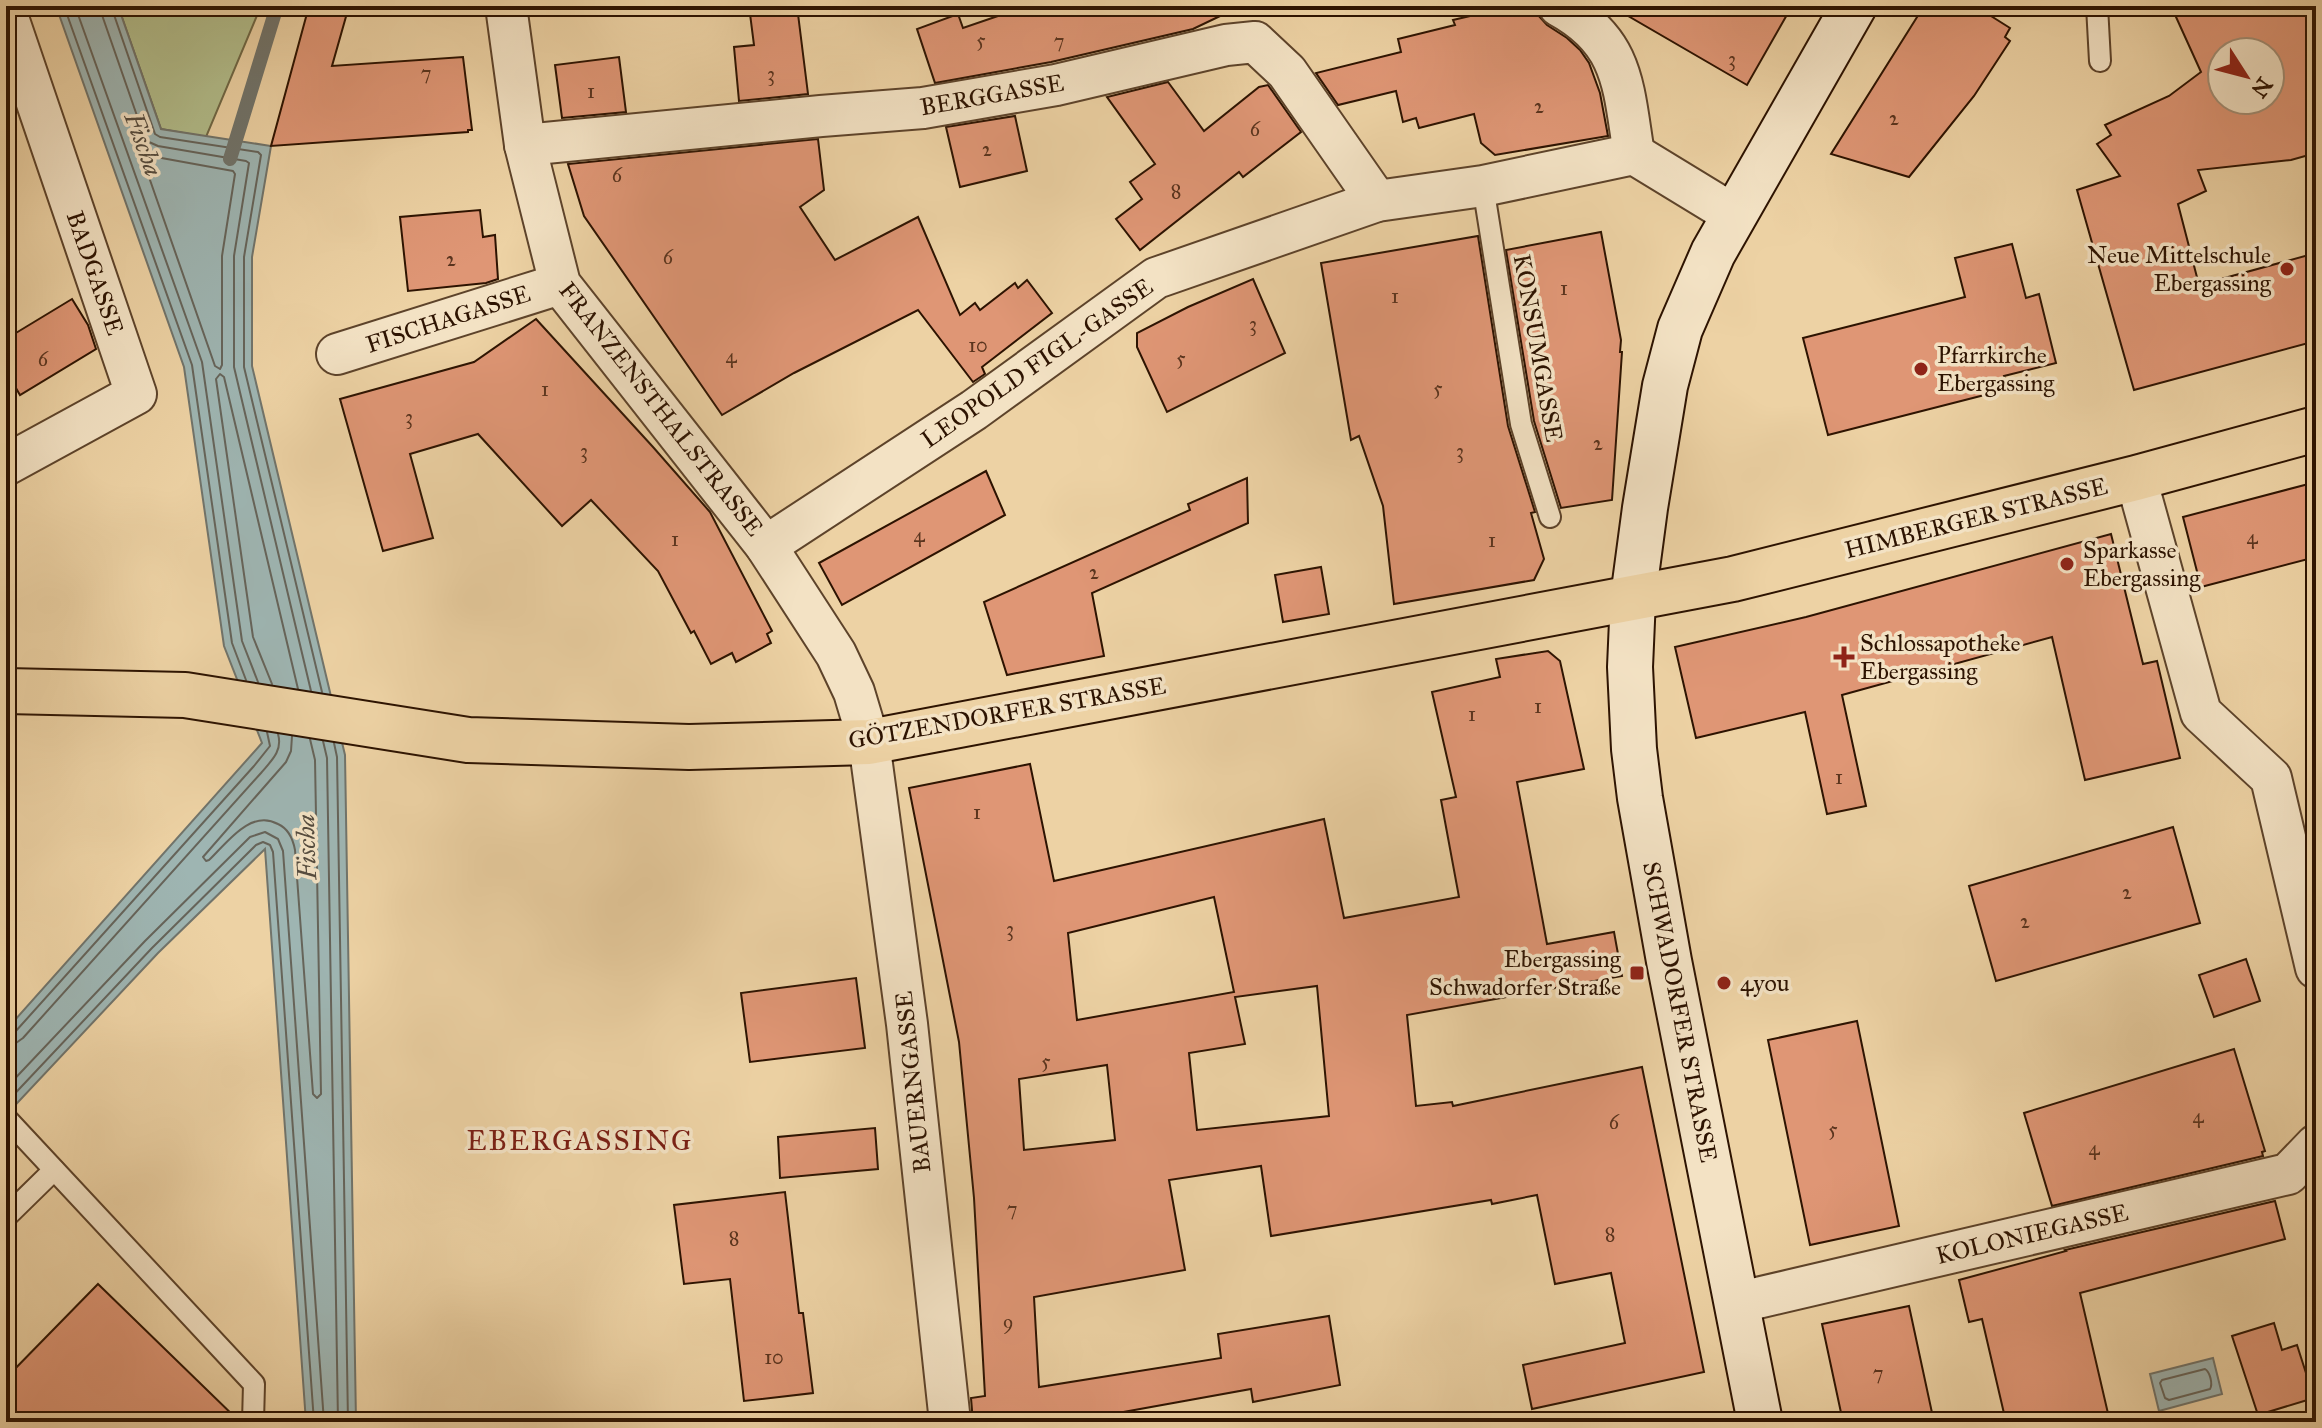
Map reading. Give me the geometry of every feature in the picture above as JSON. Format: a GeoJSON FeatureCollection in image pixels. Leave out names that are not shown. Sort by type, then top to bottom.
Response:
{"type":"FeatureCollection","features":[{"type":"Feature","properties":{"kind":"main road","name":"SCHWADORFER STRASSE"},"geometry":{"type":"LineString","coordinates":[[1760,1422],[1640,798],[1630,667],[1633,598],[1645,508],[1672,356],[1680,329],[1700,280],[1734,215],[1854,6]]}},
{"type":"Feature","properties":{"kind":"main road","name":"HIMBERGER STRASSE"},"geometry":{"type":"LineString","coordinates":[[1633,598],[1733,579],[2136,478],[2316,429]]}},
{"type":"Feature","properties":{"kind":"main road","name":"GÖTZENDORFER STRASSE"},"geometry":{"type":"LineString","coordinates":[[6,691],[185,695],[468,740],[689,747],[869,742],[1633,598]]}},
{"type":"Feature","properties":{"kind":"street","name":"FRANZENSTHALSTRASSE"},"geometry":{"type":"LineString","coordinates":[[506,6],[525,145],[560,284],[766,546],[836,654],[854,692],[869,742]]}},
{"type":"Feature","properties":{"kind":"street"},"geometry":{"type":"LineString","coordinates":[[1569,8],[1591,27],[1612,54],[1622,81],[1634,154],[1734,215]]}},
{"type":"Feature","properties":{"kind":"street","name":"BADGASSE"},"geometry":{"type":"LineString","coordinates":[[6,12],[136,394],[6,465]]}},
{"type":"Feature","properties":{"kind":"street","name":"BERGGASSE"},"geometry":{"type":"LineString","coordinates":[[525,145],[923,108],[1056,85],[1226,45],[1255,42],[1287,72],[1377,201]]}},
{"type":"Feature","properties":{"kind":"street","name":"LEOPOLD FIGL-GASSE"},"geometry":{"type":"LineString","coordinates":[[766,546],[974,410],[1156,278],[1377,201],[1483,186],[1634,154]]}},
{"type":"Feature","properties":{"kind":"street","name":"FISCHAGASSE"},"geometry":{"type":"LineString","coordinates":[[337,354],[560,284]]}},
{"type":"Feature","properties":{"kind":"street"},"geometry":{"type":"LineString","coordinates":[[2136,478],[2201,713],[2271,778],[2316,968]]}},
{"type":"Feature","properties":{"kind":"street","name":"BAUERNGASSE"},"geometry":{"type":"LineString","coordinates":[[869,742],[907,1024],[950,1422]]}},
{"type":"Feature","properties":{"kind":"street","name":"KOLONIEGASSE"},"geometry":{"type":"LineString","coordinates":[[1736,1303],[2288,1174],[2316,1145]]}},
{"type":"Feature","properties":{"kind":"lane"},"geometry":{"type":"LineString","coordinates":[[2097,6],[2100,61]]}},
{"type":"Feature","properties":{"kind":"lane","name":"KONSUMGASSE"},"geometry":{"type":"LineString","coordinates":[[1483,186],[1521,424],[1550,517]]}},
{"type":"Feature","properties":{"kind":"lane"},"geometry":{"type":"LineString","coordinates":[[6,1118],[254,1384],[253,1422]]}},
{"type":"Feature","properties":{"kind":"lane"},"geometry":{"type":"LineString","coordinates":[[6,1217],[54,1170]]}},
{"type":"Feature","properties":{"kind":"green space"},"geometry":{"type":"Polygon","coordinates":[[[118,6],[261,6],[206,137],[161,129],[118,6]]]}},
{"type":"Feature","properties":{"kind":"water"},"geometry":{"type":"Polygon","coordinates":[[[56,6],[118,6],[161,129],[271,146],[252,257],[252,366],[345,755],[356,1422],[306,1422],[265,849],[158,953],[6,1115],[6,1030],[262,743],[224,646],[184,367],[56,6]]]}},
{"type":"Feature","properties":{"kind":"water"},"geometry":{"type":"Polygon","coordinates":[[[2213,1358],[2222,1394],[2159,1411],[2150,1374],[2213,1358]]]}},
{"type":"Feature","properties":{"kind":"building"},"geometry":{"type":"Polygon","coordinates":[[[309,6],[349,6],[332,66],[463,57],[472,130],[271,146],[309,6]]]}},
{"type":"Feature","properties":{"kind":"building"},"geometry":{"type":"Polygon","coordinates":[[[749,6],[797,6],[808,94],[739,101],[734,47],[754,45],[749,6]]]}},
{"type":"Feature","properties":{"kind":"building"},"geometry":{"type":"Polygon","coordinates":[[[1027,6],[1241,6],[1193,29],[1051,62],[935,83],[917,29],[958,14],[963,28],[1027,6]]]}},
{"type":"Feature","properties":{"kind":"building"},"geometry":{"type":"Polygon","coordinates":[[[1523,6],[1538,15],[1580,50],[1589,63],[1600,93],[1608,136],[1495,155],[1481,143],[1474,114],[1419,128],[1416,118],[1403,122],[1396,91],[1338,105],[1316,73],[1401,52],[1398,39],[1455,25],[1453,20],[1523,6]]]}},
{"type":"Feature","properties":{"kind":"building"},"geometry":{"type":"Polygon","coordinates":[[[1611,6],[1792,6],[1747,85],[1611,6]]]}},
{"type":"Feature","properties":{"kind":"building"},"geometry":{"type":"Polygon","coordinates":[[[1924,6],[1975,6],[2010,28],[2005,37],[2010,41],[1974,96],[1909,177],[1831,154],[1924,6]]]}},
{"type":"Feature","properties":{"kind":"building"},"geometry":{"type":"Polygon","coordinates":[[[2171,6],[2316,6],[2316,153],[2291,160],[2198,170],[2206,191],[2178,204],[2199,285],[2316,253],[2316,341],[2134,390],[2077,190],[2120,176],[2097,144],[2111,135],[2105,125],[2169,96],[2201,72],[2171,6]]]}},
{"type":"Feature","properties":{"kind":"building"},"geometry":{"type":"Polygon","coordinates":[[[619,57],[626,112],[562,118],[555,65],[619,57]]]}},
{"type":"Feature","properties":{"kind":"building"},"geometry":{"type":"Polygon","coordinates":[[[1168,82],[1204,131],[1259,87],[1268,85],[1301,132],[1243,177],[1239,172],[1140,250],[1116,219],[1142,199],[1130,182],[1155,164],[1107,97],[1168,82]]]}},
{"type":"Feature","properties":{"kind":"building"},"geometry":{"type":"Polygon","coordinates":[[[1015,116],[1027,171],[960,187],[946,127],[1015,116]]]}},
{"type":"Feature","properties":{"kind":"building"},"geometry":{"type":"Polygon","coordinates":[[[818,139],[824,190],[800,207],[835,260],[918,217],[960,315],[975,303],[980,310],[1015,283],[1018,288],[1027,280],[1052,313],[982,367],[985,374],[973,382],[918,310],[794,373],[722,415],[584,216],[568,164],[818,139]]]}},
{"type":"Feature","properties":{"kind":"building"},"geometry":{"type":"Polygon","coordinates":[[[480,210],[483,237],[495,235],[498,279],[408,291],[400,217],[480,210]]]}},
{"type":"Feature","properties":{"kind":"building"},"geometry":{"type":"Polygon","coordinates":[[[1601,232],[1622,352],[1612,500],[1561,508],[1534,421],[1506,250],[1601,232]]]}},
{"type":"Feature","properties":{"kind":"building"},"geometry":{"type":"Polygon","coordinates":[[[1478,236],[1508,426],[1535,512],[1531,513],[1544,559],[1534,580],[1394,604],[1383,506],[1359,436],[1351,440],[1321,263],[1478,236]]]}},
{"type":"Feature","properties":{"kind":"building","name":"Pfarrkirche Ebergassing"},"geometry":{"type":"Polygon","coordinates":[[[2012,244],[2026,298],[2039,294],[2056,363],[2004,376],[2008,389],[1828,435],[1803,338],[1965,297],[1955,258],[2012,244]]]}},
{"type":"Feature","properties":{"kind":"building"},"geometry":{"type":"Polygon","coordinates":[[[1253,279],[1285,353],[1167,412],[1137,347],[1137,333],[1253,279]]]}},
{"type":"Feature","properties":{"kind":"building"},"geometry":{"type":"Polygon","coordinates":[[[72,299],[88,325],[96,349],[20,395],[6,371],[6,339],[72,299]]]}},
{"type":"Feature","properties":{"kind":"building"},"geometry":{"type":"Polygon","coordinates":[[[536,319],[710,512],[772,631],[767,634],[771,643],[736,662],[732,653],[711,664],[658,571],[591,500],[562,526],[478,434],[410,454],[433,538],[383,551],[340,399],[474,362],[536,319]]]}},
{"type":"Feature","properties":{"kind":"building"},"geometry":{"type":"Polygon","coordinates":[[[986,471],[1005,515],[842,605],[819,563],[986,471]]]}},
{"type":"Feature","properties":{"kind":"building"},"geometry":{"type":"Polygon","coordinates":[[[1247,478],[1248,523],[1092,593],[1104,656],[1007,675],[984,602],[1190,510],[1188,504],[1247,478]]]}},
{"type":"Feature","properties":{"kind":"building"},"geometry":{"type":"Polygon","coordinates":[[[2316,482],[2316,557],[2201,587],[2183,517],[2316,482]]]}},
{"type":"Feature","properties":{"kind":"building"},"geometry":{"type":"Polygon","coordinates":[[[2111,534],[2143,664],[2157,661],[2180,758],[2085,780],[2052,637],[1842,695],[1866,806],[1827,814],[1805,712],[1696,738],[1675,647],[1806,617],[2111,534]]]}},
{"type":"Feature","properties":{"kind":"building"},"geometry":{"type":"Polygon","coordinates":[[[1321,567],[1329,614],[1283,622],[1275,575],[1321,567]]]}},
{"type":"Feature","properties":{"kind":"building"},"geometry":{"type":"Polygon","coordinates":[[[1548,651],[1560,661],[1584,769],[1517,782],[1547,944],[1614,932],[1622,976],[1407,1015],[1416,1106],[1452,1102],[1453,1106],[1642,1067],[1704,1372],[1532,1409],[1523,1365],[1625,1343],[1611,1273],[1555,1284],[1537,1195],[1271,1236],[1261,1166],[1169,1180],[1185,1270],[1034,1297],[1039,1387],[1221,1358],[1218,1334],[1329,1316],[1340,1385],[1253,1402],[1251,1389],[1068,1422],[973,1422],[971,1398],[985,1396],[974,1198],[959,1042],[909,788],[1030,764],[1054,881],[1324,819],[1344,918],[1459,897],[1441,800],[1456,797],[1432,692],[1500,677],[1496,659],[1548,651]],[[1214,897],[1068,933],[1077,1020],[1234,992],[1214,897]],[[1317,986],[1235,997],[1245,1044],[1189,1053],[1197,1130],[1329,1116],[1317,986]],[[1107,1065],[1019,1079],[1024,1150],[1115,1140],[1107,1065]]]}},
{"type":"Feature","properties":{"kind":"building"},"geometry":{"type":"Polygon","coordinates":[[[2173,827],[2200,923],[1996,981],[1969,886],[2173,827]]]}},
{"type":"Feature","properties":{"kind":"building"},"geometry":{"type":"Polygon","coordinates":[[[2246,959],[2260,1001],[2214,1017],[2199,975],[2246,959]]]}},
{"type":"Feature","properties":{"kind":"building"},"geometry":{"type":"Polygon","coordinates":[[[856,978],[865,1048],[750,1062],[741,993],[856,978]]]}},
{"type":"Feature","properties":{"kind":"building"},"geometry":{"type":"Polygon","coordinates":[[[1857,1021],[1899,1226],[1810,1245],[1768,1040],[1857,1021]]]}},
{"type":"Feature","properties":{"kind":"building"},"geometry":{"type":"Polygon","coordinates":[[[2234,1049],[2265,1151],[2262,1152],[2263,1156],[2052,1206],[2024,1113],[2234,1049]]]}},
{"type":"Feature","properties":{"kind":"building"},"geometry":{"type":"Polygon","coordinates":[[[875,1128],[878,1169],[780,1178],[778,1137],[875,1128]]]}},
{"type":"Feature","properties":{"kind":"building"},"geometry":{"type":"Polygon","coordinates":[[[785,1192],[799,1313],[803,1313],[813,1393],[744,1401],[730,1279],[684,1284],[674,1205],[785,1192]]]}},
{"type":"Feature","properties":{"kind":"building"},"geometry":{"type":"Polygon","coordinates":[[[2275,1201],[2285,1239],[2080,1293],[2110,1422],[2006,1422],[1982,1319],[1969,1322],[1959,1280],[2065,1250],[2275,1201]]]}},
{"type":"Feature","properties":{"kind":"building"},"geometry":{"type":"Polygon","coordinates":[[[98,1284],[240,1422],[6,1422],[6,1378],[98,1284]]]}},
{"type":"Feature","properties":{"kind":"building"},"geometry":{"type":"Polygon","coordinates":[[[1909,1306],[1934,1422],[1843,1422],[1822,1324],[1909,1306]]]}},
{"type":"Feature","properties":{"kind":"building"},"geometry":{"type":"Polygon","coordinates":[[[2274,1323],[2282,1350],[2297,1345],[2314,1398],[2258,1415],[2232,1336],[2274,1323]]]}},
{"type":"Feature","properties":{"kind":"waterway","name":"Fischa"},"geometry":{"type":"LineString","coordinates":[[230,159],[277,6]]}},
{"type":"Feature","properties":{"kind":"place","name":"Neue Mittelschule Ebergassing"},"geometry":{"type":"Point","coordinates":[2287,269]}},
{"type":"Feature","properties":{"kind":"place","name":"Pfarrkirche Ebergassing"},"geometry":{"type":"Point","coordinates":[1921,369]}},
{"type":"Feature","properties":{"kind":"place","name":"Sparkasse Ebergassing"},"geometry":{"type":"Point","coordinates":[2067,564]}},
{"type":"Feature","properties":{"kind":"place","name":"Schlossapotheke Ebergassing"},"geometry":{"type":"Point","coordinates":[1844,657]}},
{"type":"Feature","properties":{"kind":"place","name":"Ebergassing Schwadorfer Straße"},"geometry":{"type":"Point","coordinates":[1637,973]}},
{"type":"Feature","properties":{"kind":"place","name":"4you"},"geometry":{"type":"Point","coordinates":[1724,983]}},
{"type":"Feature","properties":{"kind":"district","name":"EBERGASSING"},"geometry":{"type":"Point","coordinates":[580,1140]}}]}
